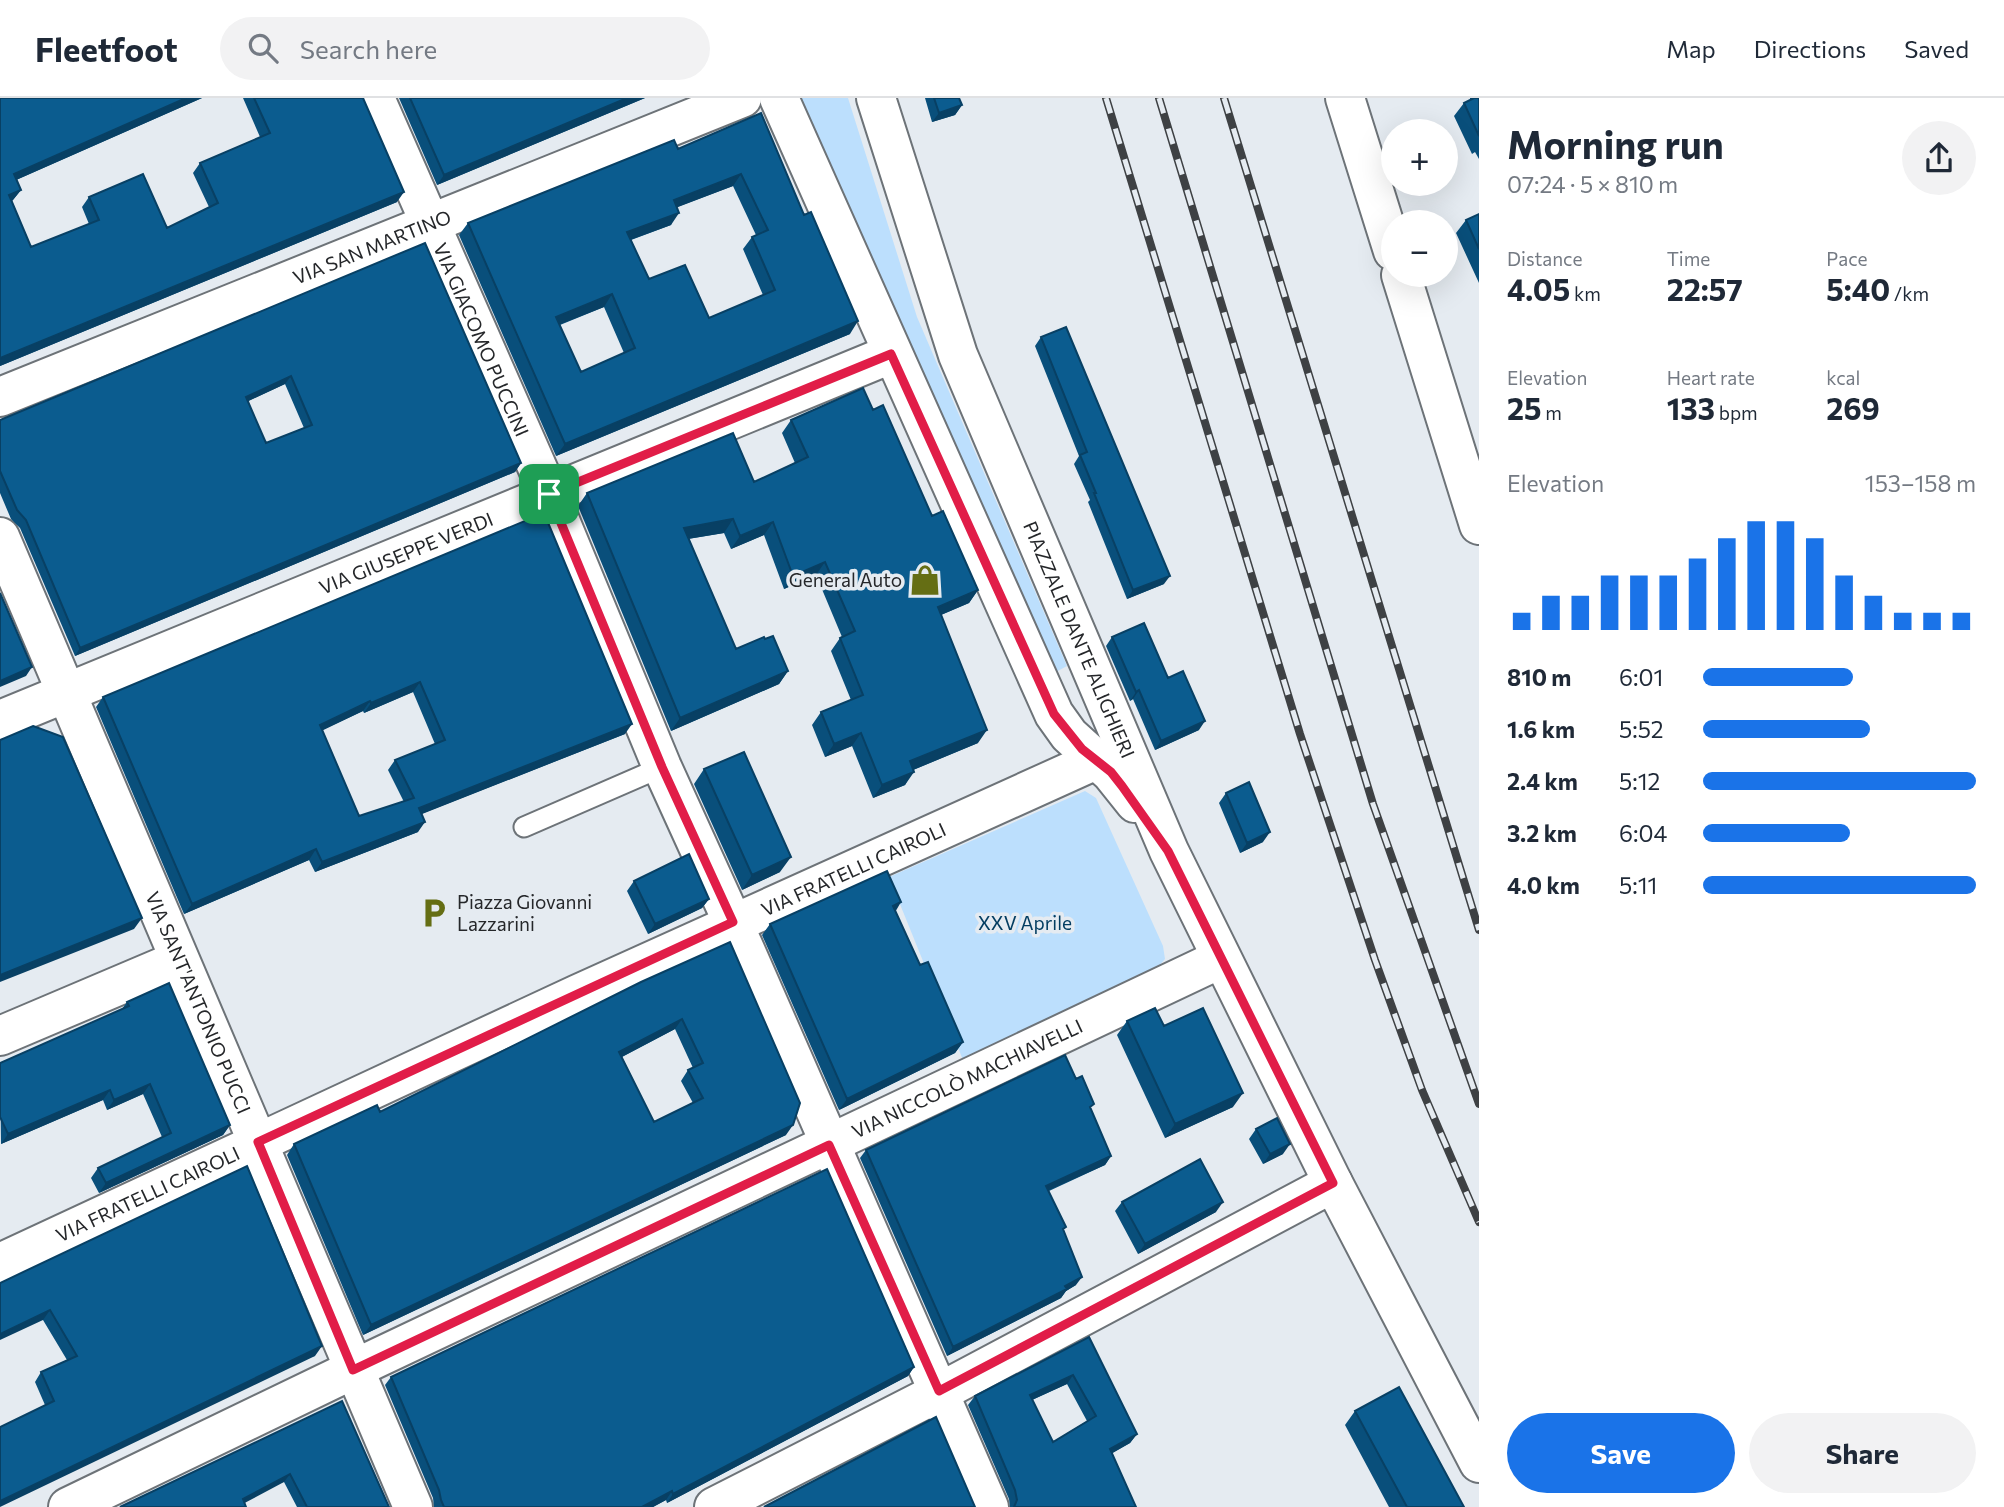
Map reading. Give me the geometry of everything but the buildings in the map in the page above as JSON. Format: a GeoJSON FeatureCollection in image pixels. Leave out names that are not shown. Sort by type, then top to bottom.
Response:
{"type":"FeatureCollection","features":[{"type":"Feature","properties":{"kind":"street","name":"VIA GIACOMO PUCCINI"},"geometry":{"type":"LineString","coordinates":[[375,98],[549,494],[662,767],[733,922],[989,1507]]}},
{"type":"Feature","properties":{"kind":"street","name":"VIA SAN MARTINO"},"geometry":{"type":"LineString","coordinates":[[0,397],[742,98]]}},
{"type":"Feature","properties":{"kind":"street","name":"PIAZZALE DANTE ALIGHIERI"},"geometry":{"type":"LineString","coordinates":[[779,98],[1054,714],[1069,735],[1122,786],[1168,851]]}},
{"type":"Feature","properties":{"kind":"street","name":"PIAZZALE DANTE ALIGHIERI"},"geometry":{"type":"LineString","coordinates":[[876,98],[958,355],[1168,851]]}},
{"type":"Feature","properties":{"kind":"street"},"geometry":{"type":"LineString","coordinates":[[1345,98],[1381,213]]}},
{"type":"Feature","properties":{"kind":"street"},"geometry":{"type":"LineString","coordinates":[[1405,287],[1479,525]]}},
{"type":"Feature","properties":{"kind":"street","name":"VIA GIUSEPPE VERDI"},"geometry":{"type":"LineString","coordinates":[[0,720],[891,354]]}},
{"type":"Feature","properties":{"kind":"street","name":"VIA SANT'ANTONIO PUCCI"},"geometry":{"type":"LineString","coordinates":[[0,537],[413,1507]]}},
{"type":"Feature","properties":{"kind":"street","name":"VIA FRATELLI CAIROLI"},"geometry":{"type":"LineString","coordinates":[[0,1262],[733,922],[1096,760]]}},
{"type":"Feature","properties":{"kind":"street"},"geometry":{"type":"LineString","coordinates":[[1168,851],[1333,1183],[1479,1463]]}},
{"type":"Feature","properties":{"kind":"street","name":"VIA NICCOLÒ MACHIAVELLI"},"geometry":{"type":"LineString","coordinates":[[68,1507],[1220,959]]}},
{"type":"Feature","properties":{"kind":"street"},"geometry":{"type":"LineString","coordinates":[[0,1036],[179,960]]}},
{"type":"Feature","properties":{"kind":"street"},"geometry":{"type":"LineString","coordinates":[[715,1507],[1333,1183]]}},
{"type":"Feature","properties":{"kind":"lane"},"geometry":{"type":"LineString","coordinates":[[524,827],[662,767]]}},
{"type":"Feature","properties":{"kind":"green space"},"geometry":{"type":"Polygon","coordinates":[[[792,98],[848,98],[917,317],[1067,666],[1054,673],[792,98]]]}},
{"type":"Feature","properties":{"kind":"green space","name":"XXV Aprile"},"geometry":{"type":"Polygon","coordinates":[[[1085,791],[1096,798],[1163,946],[1165,959],[1158,967],[963,1060],[889,877],[1085,791]]]}},
{"type":"Feature","properties":{"kind":"railway"},"geometry":{"type":"LineString","coordinates":[[1106,98],[1300,734],[1375,960],[1422,1090],[1479,1222]]}},
{"type":"Feature","properties":{"kind":"railway"},"geometry":{"type":"LineString","coordinates":[[1159,98],[1373,804],[1479,1104]]}},
{"type":"Feature","properties":{"kind":"railway"},"geometry":{"type":"LineString","coordinates":[[1224,98],[1479,930]]}},
{"type":"Feature","properties":{"kind":"place","name":"General Auto"},"geometry":{"type":"Point","coordinates":[925,580]}},
{"type":"Feature","properties":{"kind":"place","name":"Piazza Giovanni Lazzarini"},"geometry":{"type":"Point","coordinates":[434,913]}},
{"type":"Feature","properties":{"kind":"route"},"geometry":{"type":"LineString","coordinates":[[891,354],[1054,714],[1082,749],[1111,772],[1168,851],[1333,1183],[939,1391],[829,1145],[353,1370],[258,1142],[733,922],[662,767],[549,494],[891,354]]}}]}
